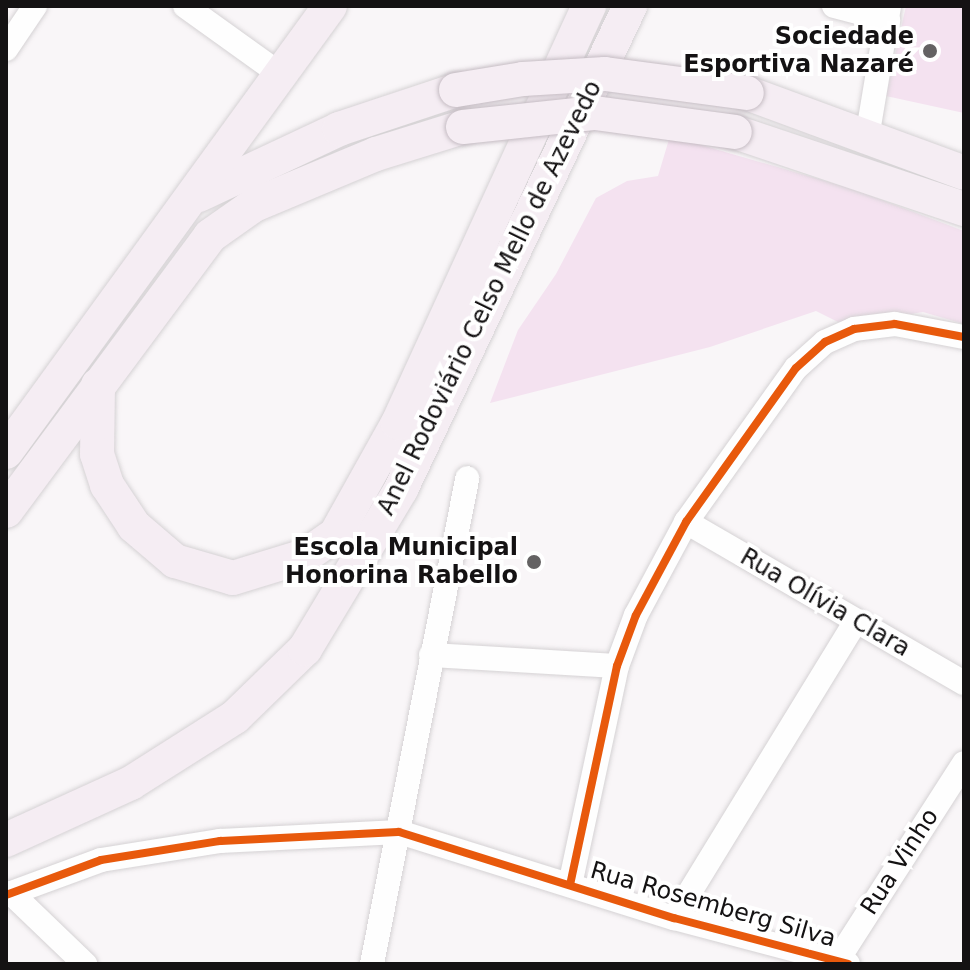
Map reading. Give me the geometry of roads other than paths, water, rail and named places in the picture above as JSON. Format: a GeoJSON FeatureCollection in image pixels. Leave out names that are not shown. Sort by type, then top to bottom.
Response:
{"type":"FeatureCollection","features":[{"type":"Feature","properties":{"kind":"highway"},"geometry":{"type":"LineString","coordinates":[[6,452],[195,196],[330,6]]}},
{"type":"Feature","properties":{"kind":"highway"},"geometry":{"type":"LineString","coordinates":[[98,385],[97,454],[107,485],[134,526],[175,561],[233,578],[305,556],[336,534],[398,423],[589,6]]}},
{"type":"Feature","properties":{"kind":"highway","name":"Anel Rodoviário Celso Mello de Azevedo"},"geometry":{"type":"LineString","coordinates":[[6,840],[131,783],[235,717],[305,649],[401,489],[630,6]]}},
{"type":"Feature","properties":{"kind":"highway"},"geometry":{"type":"LineString","coordinates":[[195,196],[339,129],[456,90],[523,79],[605,74],[747,93],[964,173]]}},
{"type":"Feature","properties":{"kind":"highway"},"geometry":{"type":"LineString","coordinates":[[6,511],[210,236],[254,205],[376,154],[463,127],[595,113],[735,132],[964,209]]}},
{"type":"Feature","properties":{"kind":"street"},"geometry":{"type":"LineString","coordinates":[[6,49],[35,6]]}},
{"type":"Feature","properties":{"kind":"street"},"geometry":{"type":"LineString","coordinates":[[185,6],[281,75]]}},
{"type":"Feature","properties":{"kind":"street"},"geometry":{"type":"LineString","coordinates":[[834,6],[889,13],[867,138]]}},
{"type":"Feature","properties":{"kind":"street"},"geometry":{"type":"LineString","coordinates":[[570,885],[617,666],[636,615],[686,522],[796,368],[825,342],[854,329],[895,324],[964,337]]}},
{"type":"Feature","properties":{"kind":"street"},"geometry":{"type":"LineString","coordinates":[[372,964],[467,478]]}},
{"type":"Feature","properties":{"kind":"street","name":"Rua Olívia Clara"},"geometry":{"type":"LineString","coordinates":[[686,522],[855,623],[964,683]]}},
{"type":"Feature","properties":{"kind":"street"},"geometry":{"type":"LineString","coordinates":[[674,918],[855,623]]}},
{"type":"Feature","properties":{"kind":"street"},"geometry":{"type":"LineString","coordinates":[[431,655],[617,666]]}},
{"type":"Feature","properties":{"kind":"street","name":"Rua Vinho"},"geometry":{"type":"LineString","coordinates":[[842,962],[964,763]]}},
{"type":"Feature","properties":{"kind":"street","name":"Rua Rosemberg Silva"},"geometry":{"type":"LineString","coordinates":[[9,894],[101,860],[220,841],[399,832],[674,918],[842,962]]}},
{"type":"Feature","properties":{"kind":"street"},"geometry":{"type":"LineString","coordinates":[[9,894],[85,964]]}},
{"type":"Feature","properties":{"kind":"place","name":"Sociedade Esportiva Nazaré"},"geometry":{"type":"Point","coordinates":[930,51]}},
{"type":"Feature","properties":{"kind":"place","name":"Escola Municipal Honorina Rabello"},"geometry":{"type":"Point","coordinates":[534,562]}}]}
